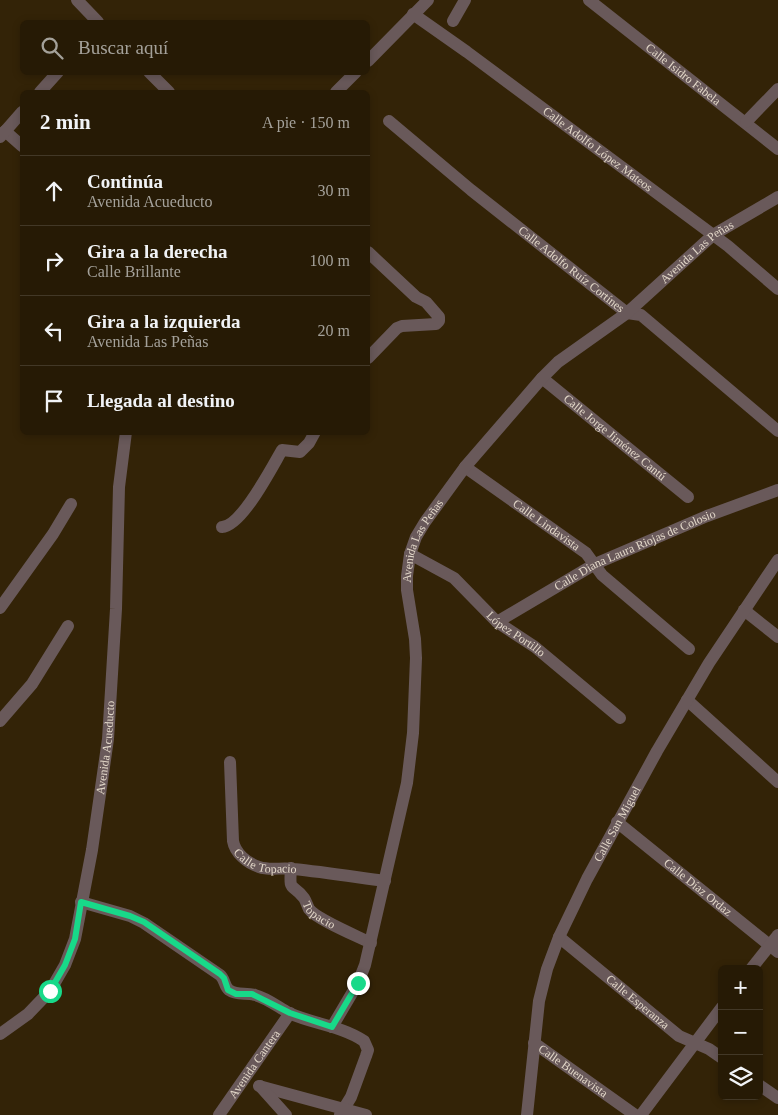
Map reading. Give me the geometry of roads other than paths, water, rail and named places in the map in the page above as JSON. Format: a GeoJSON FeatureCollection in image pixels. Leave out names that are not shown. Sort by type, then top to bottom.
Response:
{"type":"FeatureCollection","features":[{"type":"Feature","properties":{"kind":"street"},"geometry":{"type":"LineString","coordinates":[[77,0],[96,20]]}},
{"type":"Feature","properties":{"kind":"street"},"geometry":{"type":"LineString","coordinates":[[370,59],[428,0]]}},
{"type":"Feature","properties":{"kind":"street"},"geometry":{"type":"LineString","coordinates":[[453,21],[465,0]]}},
{"type":"Feature","properties":{"kind":"street","name":"Calle Isidro Fabela"},"geometry":{"type":"LineString","coordinates":[[589,0],[778,149]]}},
{"type":"Feature","properties":{"kind":"street","name":"Calle Adolfo López Mateos"},"geometry":{"type":"LineString","coordinates":[[413,14],[728,246],[778,289]]}},
{"type":"Feature","properties":{"kind":"street"},"geometry":{"type":"LineString","coordinates":[[42,90],[55,75]]}},
{"type":"Feature","properties":{"kind":"street"},"geometry":{"type":"LineString","coordinates":[[151,75],[167,90]]}},
{"type":"Feature","properties":{"kind":"street"},"geometry":{"type":"LineString","coordinates":[[338,90],[353,75]]}},
{"type":"Feature","properties":{"kind":"street"},"geometry":{"type":"LineString","coordinates":[[746,122],[778,89]]}},
{"type":"Feature","properties":{"kind":"street"},"geometry":{"type":"LineString","coordinates":[[20,114],[3,134],[20,145]]}},
{"type":"Feature","properties":{"kind":"street","name":"Calle Adolfo Ruíz Cortínes"},"geometry":{"type":"LineString","coordinates":[[389,121],[471,190],[627,313],[641,315],[778,432]]}},
{"type":"Feature","properties":{"kind":"street","name":"Avenida Las Peñas"},"geometry":{"type":"LineString","coordinates":[[332,1027],[362,975],[407,782],[416,658],[415,639],[407,590],[407,576],[410,554],[416,537],[465,467],[558,362],[627,313],[713,235],[778,197]]}},
{"type":"Feature","properties":{"kind":"street"},"geometry":{"type":"LineString","coordinates":[[370,254],[416,297],[431,307],[439,317],[439,321],[436,324],[397,328],[370,356]]}},
{"type":"Feature","properties":{"kind":"street","name":"Calle Jorge Jiménez Cantú"},"geometry":{"type":"LineString","coordinates":[[542,378],[688,497]]}},
{"type":"Feature","properties":{"kind":"street","name":"Avenida Acueducto"},"geometry":{"type":"LineString","coordinates":[[0,1034],[28,1014],[50,991],[65,965],[75,939],[92,850],[108,739],[116,609],[120,487],[126,435]]}},
{"type":"Feature","properties":{"kind":"street"},"geometry":{"type":"LineString","coordinates":[[222,526],[231,524],[253,499],[282,450],[300,452],[309,444],[314,435]]}},
{"type":"Feature","properties":{"kind":"street","name":"Calle Lindavista"},"geometry":{"type":"LineString","coordinates":[[465,467],[586,553],[602,575],[689,649]]}},
{"type":"Feature","properties":{"kind":"street","name":"Calle Diana Laura Riojas de Colosio"},"geometry":{"type":"LineString","coordinates":[[498,622],[595,564],[708,516],[778,490]]}},
{"type":"Feature","properties":{"kind":"street"},"geometry":{"type":"LineString","coordinates":[[0,608],[53,534],[71,504]]}},
{"type":"Feature","properties":{"kind":"street","name":"López Portillo"},"geometry":{"type":"LineString","coordinates":[[410,554],[454,578],[498,622],[530,644],[620,718]]}},
{"type":"Feature","properties":{"kind":"street","name":"Calle San Miguel"},"geometry":{"type":"LineString","coordinates":[[527,1115],[539,1001],[547,969],[559,937],[586,879],[687,700],[778,560]]}},
{"type":"Feature","properties":{"kind":"street"},"geometry":{"type":"LineString","coordinates":[[744,610],[778,637]]}},
{"type":"Feature","properties":{"kind":"street"},"geometry":{"type":"LineString","coordinates":[[0,721],[32,684],[68,626]]}},
{"type":"Feature","properties":{"kind":"street"},"geometry":{"type":"LineString","coordinates":[[687,700],[778,782]]}},
{"type":"Feature","properties":{"kind":"street","name":"Calle Topacio"},"geometry":{"type":"LineString","coordinates":[[230,762],[234,846],[244,858],[258,867],[270,869],[291,868],[385,881]]}},
{"type":"Feature","properties":{"kind":"street","name":"Calle Díaz Ordaz"},"geometry":{"type":"LineString","coordinates":[[617,822],[774,949]]}},
{"type":"Feature","properties":{"kind":"street","name":"Topacio"},"geometry":{"type":"LineString","coordinates":[[291,868],[291,887],[303,897],[309,909],[320,919],[371,943]]}},
{"type":"Feature","properties":{"kind":"street"},"geometry":{"type":"LineString","coordinates":[[81,902],[144,922],[220,974],[224,978],[228,990],[236,994],[260,996],[290,1013],[359,1038],[367,1045],[366,1056],[357,1084],[342,1112]]}},
{"type":"Feature","properties":{"kind":"street"},"geometry":{"type":"LineString","coordinates":[[755,965],[774,949],[778,935]]}},
{"type":"Feature","properties":{"kind":"street","name":"Calle Esperanza"},"geometry":{"type":"LineString","coordinates":[[559,937],[679,1036],[709,1049],[718,1055]]}},
{"type":"Feature","properties":{"kind":"street"},"geometry":{"type":"LineString","coordinates":[[641,1115],[720,1010]]}},
{"type":"Feature","properties":{"kind":"street","name":"Avenida Cantera"},"geometry":{"type":"LineString","coordinates":[[219,1115],[290,1013]]}},
{"type":"Feature","properties":{"kind":"street","name":"Calle Buenavista"},"geometry":{"type":"LineString","coordinates":[[534,1043],[635,1115]]}},
{"type":"Feature","properties":{"kind":"street"},"geometry":{"type":"LineString","coordinates":[[244,1078],[260,1086],[342,1112],[366,1115]]}},
{"type":"Feature","properties":{"kind":"street"},"geometry":{"type":"LineString","coordinates":[[260,1086],[286,1115]]}},
{"type":"Feature","properties":{"kind":"street"},"geometry":{"type":"LineString","coordinates":[[763,1088],[778,1098]]}}]}
